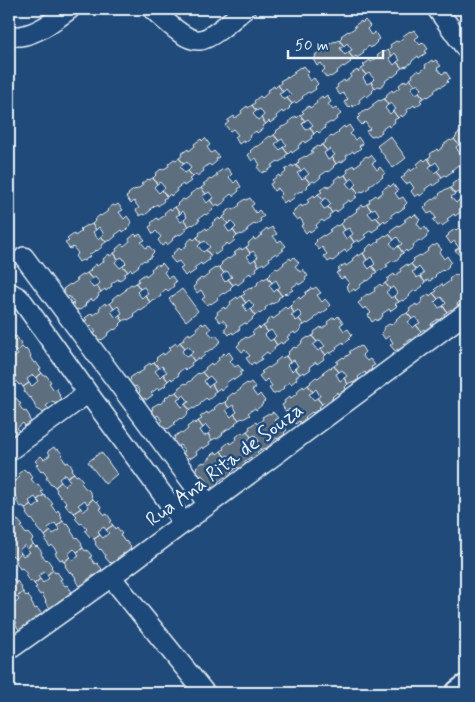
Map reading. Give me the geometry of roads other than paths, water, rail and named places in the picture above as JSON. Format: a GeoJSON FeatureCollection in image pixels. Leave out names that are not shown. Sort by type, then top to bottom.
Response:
{"type":"FeatureCollection","features":[{"type":"Feature","properties":{"kind":"main road"},"geometry":{"type":"LineString","coordinates":[[458,693],[466,687]]}},
{"type":"Feature","properties":{"kind":"street"},"geometry":{"type":"LineString","coordinates":[[9,36],[18,37],[44,27],[70,9]]}},
{"type":"Feature","properties":{"kind":"street"},"geometry":{"type":"LineString","coordinates":[[152,9],[188,38],[200,40],[212,35],[245,9]]}},
{"type":"Feature","properties":{"kind":"street"},"geometry":{"type":"LineString","coordinates":[[437,9],[466,50]]}},
{"type":"Feature","properties":{"kind":"street"},"geometry":{"type":"LineString","coordinates":[[24,257],[208,504]]}},
{"type":"Feature","properties":{"kind":"street"},"geometry":{"type":"LineString","coordinates":[[9,292],[24,302],[183,522]]}},
{"type":"Feature","properties":{"kind":"street","name":"Rua Ana Rita de Souza"},"geometry":{"type":"LineString","coordinates":[[9,650],[111,577],[466,313]]}},
{"type":"Feature","properties":{"kind":"street"},"geometry":{"type":"LineString","coordinates":[[9,451],[88,393]]}},
{"type":"Feature","properties":{"kind":"street"},"geometry":{"type":"LineString","coordinates":[[111,577],[205,693]]}}]}
